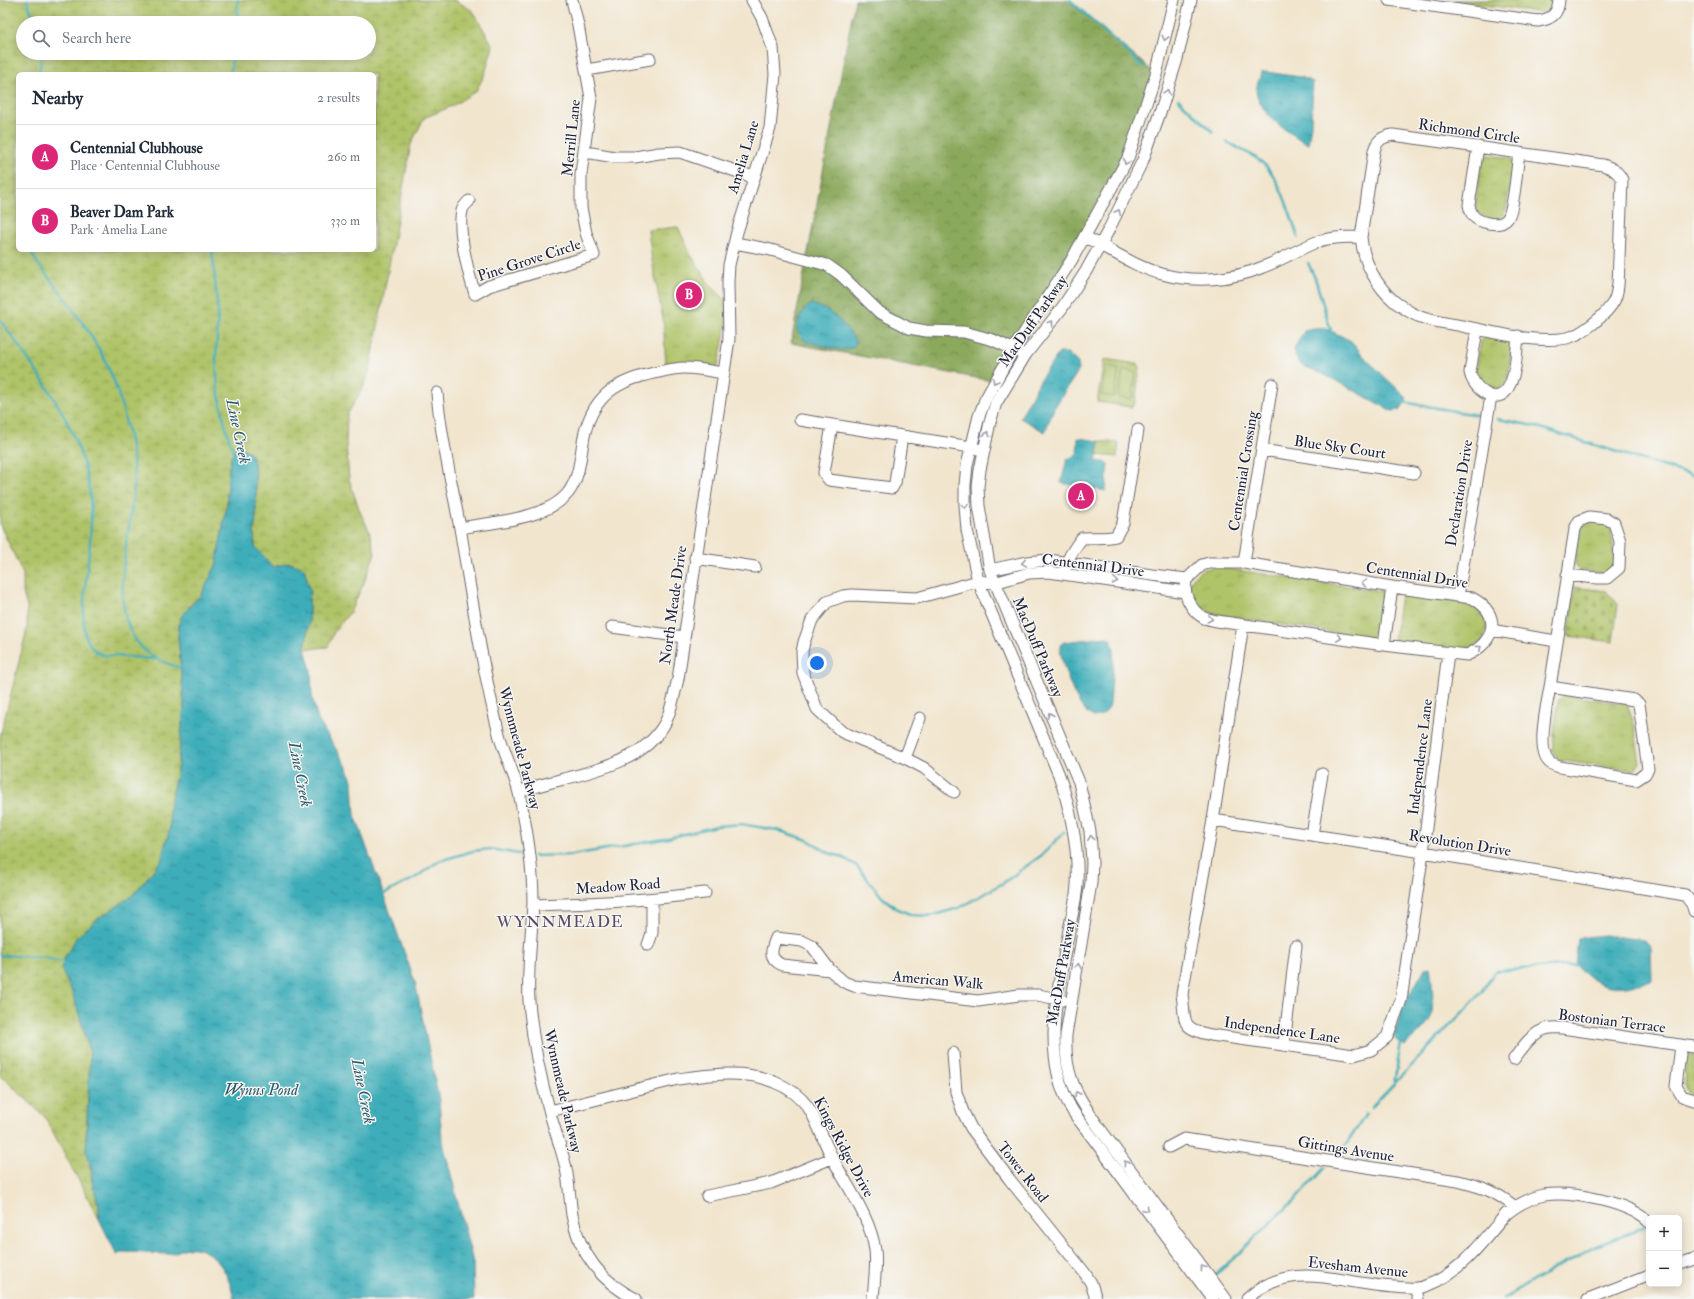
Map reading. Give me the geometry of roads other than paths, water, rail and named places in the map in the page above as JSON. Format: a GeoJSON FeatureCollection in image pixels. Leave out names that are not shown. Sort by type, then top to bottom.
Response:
{"type":"FeatureCollection","features":[{"type":"Feature","properties":{"kind":"street","name":"Merrill Lane"},"geometry":{"type":"LineString","coordinates":[[572,0],[587,70],[591,98],[581,174],[581,208],[586,233],[594,255]]}},
{"type":"Feature","properties":{"kind":"street","name":"Amelia Lane"},"geometry":{"type":"LineString","coordinates":[[729,325],[729,265],[735,243],[736,232],[770,128],[775,74],[772,48],[762,18],[752,0]]}},
{"type":"Feature","properties":{"kind":"street","name":"MacDuff Parkway"},"geometry":{"type":"LineString","coordinates":[[1174,0],[1156,74],[1128,158],[1085,237],[1048,298],[1013,350],[985,400],[971,447],[965,485],[965,505],[967,530],[978,581],[1059,775],[1069,806],[1075,834],[1077,887],[1057,999],[1054,1028],[1054,1051],[1058,1070],[1071,1108],[1213,1299]]}},
{"type":"Feature","properties":{"kind":"street","name":"MacDuff Parkway"},"geometry":{"type":"LineString","coordinates":[[1191,0],[1177,59],[1143,160],[1086,271],[1062,308],[1026,354],[996,403],[990,422],[978,487],[979,506],[990,570],[994,583],[1079,782],[1090,831],[1092,863],[1091,883],[1065,1048],[1072,1084],[1080,1101],[1226,1299]]}},
{"type":"Feature","properties":{"kind":"street"},"geometry":{"type":"LineString","coordinates":[[1389,0],[1538,21],[1546,20],[1557,12],[1559,0]]}},
{"type":"Feature","properties":{"kind":"street"},"geometry":{"type":"LineString","coordinates":[[587,70],[650,59]]}},
{"type":"Feature","properties":{"kind":"street","name":"Richmond Circle"},"geometry":{"type":"LineString","coordinates":[[1393,135],[1519,153],[1603,165],[1612,168],[1619,174],[1622,180],[1618,274],[1614,300],[1602,315],[1585,329],[1568,338],[1542,340],[1477,330],[1427,319],[1416,316],[1394,301],[1383,289],[1369,267],[1362,250],[1361,237],[1376,143],[1383,137],[1393,135]]}},
{"type":"Feature","properties":{"kind":"street"},"geometry":{"type":"LineString","coordinates":[[1478,147],[1469,205],[1470,214],[1476,220],[1489,223],[1499,224],[1507,219],[1511,210],[1519,153]]}},
{"type":"Feature","properties":{"kind":"street"},"geometry":{"type":"LineString","coordinates":[[585,152],[635,157],[658,153],[680,152],[753,178]]}},
{"type":"Feature","properties":{"kind":"street","name":"Pine Grove Circle"},"geometry":{"type":"LineString","coordinates":[[469,201],[462,210],[461,221],[469,275],[475,294],[489,286],[594,255]]}},
{"type":"Feature","properties":{"kind":"street"},"geometry":{"type":"LineString","coordinates":[[1085,237],[1139,265],[1161,274],[1183,278],[1209,279],[1232,277],[1262,268],[1319,241],[1344,237],[1361,237]]}},
{"type":"Feature","properties":{"kind":"street"},"geometry":{"type":"LineString","coordinates":[[735,243],[767,249],[827,265],[841,275],[879,312],[909,328],[926,332],[964,332],[993,340],[1013,350],[1026,354]]}},
{"type":"Feature","properties":{"kind":"street","name":"North Meade Drive"},"geometry":{"type":"LineString","coordinates":[[519,792],[629,758],[655,738],[664,724],[671,708],[678,679],[729,325]]}},
{"type":"Feature","properties":{"kind":"street"},"geometry":{"type":"LineString","coordinates":[[1477,330],[1470,372],[1471,378],[1483,393],[1490,396],[1500,395],[1506,391],[1511,382],[1514,372],[1518,336]]}},
{"type":"Feature","properties":{"kind":"street"},"geometry":{"type":"LineString","coordinates":[[460,528],[525,516],[556,503],[568,493],[579,470],[585,432],[596,408],[610,391],[628,380],[666,370],[684,368],[723,374]]}},
{"type":"Feature","properties":{"kind":"street","name":"Centennial Crossing"},"geometry":{"type":"LineString","coordinates":[[1244,563],[1272,384]]}},
{"type":"Feature","properties":{"kind":"street","name":"Wynnmeade Parkway"},"geometry":{"type":"LineString","coordinates":[[437,393],[444,449],[492,704],[499,734],[519,792],[530,856],[533,905],[528,978],[529,1001],[536,1056],[566,1168],[573,1216],[582,1248],[601,1274],[636,1299]]}},
{"type":"Feature","properties":{"kind":"street","name":"Declaration Drive"},"geometry":{"type":"LineString","coordinates":[[1458,596],[1490,396]]}},
{"type":"Feature","properties":{"kind":"street"},"geometry":{"type":"LineString","coordinates":[[800,420],[971,447],[984,451]]}},
{"type":"Feature","properties":{"kind":"street"},"geometry":{"type":"LineString","coordinates":[[832,425],[824,473],[829,480],[835,481],[892,488],[896,483],[902,436]]}},
{"type":"Feature","properties":{"kind":"street"},"geometry":{"type":"LineString","coordinates":[[1065,569],[1076,546],[1082,538],[1096,537],[1107,539],[1116,536],[1123,523],[1138,430]]}},
{"type":"Feature","properties":{"kind":"street","name":"Blue Sky Court"},"geometry":{"type":"LineString","coordinates":[[1262,450],[1414,473]]}},
{"type":"Feature","properties":{"kind":"street"},"geometry":{"type":"LineString","coordinates":[[1550,687],[1634,700],[1639,704],[1648,769],[1645,774],[1636,780],[1560,767],[1549,763],[1544,755],[1542,745],[1556,641],[1567,575],[1575,529],[1579,521],[1589,517],[1606,519],[1614,522],[1620,541],[1619,568],[1607,578],[1567,575]]}},
{"type":"Feature","properties":{"kind":"street"},"geometry":{"type":"LineString","coordinates":[[695,558],[755,567]]}},
{"type":"Feature","properties":{"kind":"street","name":"Centennial Drive"},"geometry":{"type":"LineString","coordinates":[[990,570],[1027,562],[1049,560],[1065,569],[1185,592]]}},
{"type":"Feature","properties":{"kind":"street","name":"Centennial Drive"},"geometry":{"type":"LineString","coordinates":[[994,583],[1029,573],[1049,572],[1065,569],[1187,579],[1202,565],[1209,563],[1244,563],[1392,587],[1472,598],[1481,603],[1488,610],[1491,620],[1491,630]]}},
{"type":"Feature","properties":{"kind":"street"},"geometry":{"type":"LineString","coordinates":[[978,581],[990,570]]}},
{"type":"Feature","properties":{"kind":"street"},"geometry":{"type":"LineString","coordinates":[[1187,579],[1185,592],[1190,605],[1204,618],[1243,625],[1468,655],[1478,650],[1487,642],[1491,630],[1556,641]]}},
{"type":"Feature","properties":{"kind":"street"},"geometry":{"type":"LineString","coordinates":[[954,792],[924,768],[905,758],[842,732],[817,709],[807,686],[802,664],[802,652],[812,620],[827,602],[843,596],[852,595],[917,598],[978,581],[994,583]]}},
{"type":"Feature","properties":{"kind":"street"},"geometry":{"type":"LineString","coordinates":[[1384,645],[1392,587]]}},
{"type":"Feature","properties":{"kind":"street","name":"Independence Lane"},"geometry":{"type":"LineString","coordinates":[[1243,625],[1213,820],[1182,994],[1184,1020],[1188,1027],[1197,1032],[1210,1035],[1284,1044],[1354,1055],[1371,1050],[1387,1037],[1401,1000],[1423,852],[1448,653]]}},
{"type":"Feature","properties":{"kind":"street"},"geometry":{"type":"LineString","coordinates":[[612,627],[683,637]]}},
{"type":"Feature","properties":{"kind":"street"},"geometry":{"type":"LineString","coordinates":[[905,758],[920,718]]}},
{"type":"Feature","properties":{"kind":"street"},"geometry":{"type":"LineString","coordinates":[[1312,835],[1322,774]]}},
{"type":"Feature","properties":{"kind":"street","name":"Revolution Drive"},"geometry":{"type":"LineString","coordinates":[[1213,820],[1423,852],[1685,895],[1692,904],[1694,911]]}},
{"type":"Feature","properties":{"kind":"street","name":"Meadow Road"},"geometry":{"type":"LineString","coordinates":[[533,905],[594,904],[705,893]]}},
{"type":"Feature","properties":{"kind":"street"},"geometry":{"type":"LineString","coordinates":[[648,945],[652,933],[652,899]]}},
{"type":"Feature","properties":{"kind":"street","name":"American Walk"},"geometry":{"type":"LineString","coordinates":[[830,970],[782,965],[776,962],[773,959],[772,950],[776,938],[802,940],[812,946],[830,970],[844,982],[854,986],[962,1000],[978,1001],[1019,995],[1038,995],[1071,1003]]}},
{"type":"Feature","properties":{"kind":"street"},"geometry":{"type":"LineString","coordinates":[[1284,1044],[1296,946]]}},
{"type":"Feature","properties":{"kind":"street","name":"Bostonian Terrace"},"geometry":{"type":"LineString","coordinates":[[1514,1059],[1523,1047],[1536,1035],[1546,1029],[1562,1028],[1694,1047]]}},
{"type":"Feature","properties":{"kind":"street"},"geometry":{"type":"LineString","coordinates":[[1681,1046],[1676,1086],[1682,1096],[1694,1100]]}},
{"type":"Feature","properties":{"kind":"street","name":"Tower Road"},"geometry":{"type":"LineString","coordinates":[[953,1052],[956,1092],[963,1112],[971,1128],[1000,1168],[1084,1272],[1096,1299]]}},
{"type":"Feature","properties":{"kind":"street","name":"Kings Ridge Drive"},"geometry":{"type":"LineString","coordinates":[[550,1111],[678,1079],[717,1075],[741,1075],[763,1078],[785,1087],[801,1099],[808,1108],[832,1158],[867,1223],[872,1237],[876,1263],[873,1299]]}},
{"type":"Feature","properties":{"kind":"street","name":"Gittings Avenue"},"geometry":{"type":"LineString","coordinates":[[1169,1147],[1184,1139],[1458,1181],[1487,1188],[1515,1207]]}},
{"type":"Feature","properties":{"kind":"street"},"geometry":{"type":"LineString","coordinates":[[707,1196],[771,1183],[832,1158]]}},
{"type":"Feature","properties":{"kind":"street","name":"Evesham Avenue"},"geometry":{"type":"LineString","coordinates":[[1248,1299],[1267,1284],[1282,1278],[1293,1276],[1309,1276],[1417,1294],[1428,1286],[1444,1278],[1461,1263],[1506,1214],[1515,1207],[1531,1199],[1545,1195],[1560,1194],[1604,1201],[1633,1210],[1646,1219]]}},
{"type":"Feature","properties":{"kind":"street"},"geometry":{"type":"LineString","coordinates":[[1682,1263],[1694,1259]]}},
{"type":"Feature","properties":{"kind":"street"},"geometry":{"type":"LineString","coordinates":[[1588,1299],[1646,1276]]}},
{"type":"Feature","properties":{"kind":"water"},"geometry":{"type":"Polygon","coordinates":[[[1266,72],[1300,77],[1313,82],[1311,125],[1308,144],[1276,123],[1263,109],[1256,91],[1261,73],[1266,72]]]}},
{"type":"Feature","properties":{"kind":"water"},"geometry":{"type":"Polygon","coordinates":[[[811,304],[825,309],[843,324],[856,342],[853,348],[842,350],[806,342],[797,331],[797,326],[799,319],[811,304]]]}},
{"type":"Feature","properties":{"kind":"water"},"geometry":{"type":"Polygon","coordinates":[[[1325,328],[1351,341],[1366,359],[1407,398],[1401,410],[1392,411],[1327,376],[1299,364],[1293,350],[1305,330],[1325,328]]]}},
{"type":"Feature","properties":{"kind":"water"},"geometry":{"type":"Polygon","coordinates":[[[1059,353],[1068,353],[1078,363],[1079,370],[1054,408],[1045,432],[1020,418],[1042,377],[1059,353]]]}},
{"type":"Feature","properties":{"kind":"water"},"geometry":{"type":"Polygon","coordinates":[[[1078,438],[1099,441],[1096,461],[1108,463],[1106,491],[1061,483],[1067,459],[1077,455],[1078,438]]]}},
{"type":"Feature","properties":{"kind":"water","name":"Wynns Pond"},"geometry":{"type":"Polygon","coordinates":[[[238,446],[250,452],[254,463],[256,490],[256,516],[254,532],[255,547],[273,567],[290,563],[304,568],[310,591],[309,622],[305,649],[311,670],[312,697],[318,720],[346,765],[353,783],[355,815],[415,982],[439,1100],[442,1139],[473,1262],[474,1299],[234,1299],[230,1283],[226,1275],[211,1255],[195,1248],[191,1248],[168,1254],[121,1252],[117,1255],[99,1219],[99,1206],[92,1182],[92,1171],[86,1149],[90,1053],[73,994],[61,969],[65,957],[76,938],[96,920],[132,896],[161,861],[170,828],[169,808],[177,771],[184,706],[178,636],[179,623],[182,615],[201,595],[216,566],[227,504],[228,472],[231,457],[238,446]]]}},
{"type":"Feature","properties":{"kind":"water"},"geometry":{"type":"Polygon","coordinates":[[[1106,637],[1111,639],[1114,650],[1110,705],[1107,711],[1103,714],[1093,717],[1081,706],[1072,690],[1062,661],[1060,645],[1064,642],[1106,637]]]}},
{"type":"Feature","properties":{"kind":"water"},"geometry":{"type":"Polygon","coordinates":[[[1604,935],[1645,940],[1651,947],[1652,981],[1628,986],[1610,986],[1594,980],[1575,965],[1578,938],[1604,935]]]}},
{"type":"Feature","properties":{"kind":"water"},"geometry":{"type":"Polygon","coordinates":[[[1430,967],[1433,993],[1432,1015],[1425,1027],[1405,1046],[1393,1037],[1405,1003],[1425,968],[1430,967]]]}},
{"type":"Feature","properties":{"kind":"waterway"},"geometry":{"type":"LineString","coordinates":[[27,0],[33,16]]}},
{"type":"Feature","properties":{"kind":"waterway","name":"Line Creek"},"geometry":{"type":"LineString","coordinates":[[237,16],[238,0]]}},
{"type":"Feature","properties":{"kind":"waterway"},"geometry":{"type":"LineString","coordinates":[[1070,0],[1144,67]]}},
{"type":"Feature","properties":{"kind":"waterway"},"geometry":{"type":"LineString","coordinates":[[39,72],[41,60]]}},
{"type":"Feature","properties":{"kind":"waterway","name":"Line Creek"},"geometry":{"type":"LineString","coordinates":[[230,72],[232,60]]}},
{"type":"Feature","properties":{"kind":"waterway"},"geometry":{"type":"LineString","coordinates":[[1178,99],[1213,132]]}},
{"type":"Feature","properties":{"kind":"waterway"},"geometry":{"type":"LineString","coordinates":[[1227,142],[1256,158],[1270,171],[1283,194],[1298,237]]}},
{"type":"Feature","properties":{"kind":"waterway"},"geometry":{"type":"LineString","coordinates":[[31,252],[39,266],[76,313],[101,352],[113,379],[124,414],[134,468],[133,501],[125,550],[123,576],[123,600],[127,623],[137,642],[155,658],[181,668]]}},
{"type":"Feature","properties":{"kind":"waterway","name":"Line Creek"},"geometry":{"type":"LineString","coordinates":[[212,252],[218,312],[216,360],[218,390],[225,425],[234,455]]}},
{"type":"Feature","properties":{"kind":"waterway"},"geometry":{"type":"LineString","coordinates":[[1308,263],[1315,278],[1332,334]]}},
{"type":"Feature","properties":{"kind":"waterway"},"geometry":{"type":"LineString","coordinates":[[0,319],[59,406],[80,453],[87,478],[91,505],[90,542],[84,602],[84,625],[87,640],[93,649],[103,655],[155,659]]}},
{"type":"Feature","properties":{"kind":"waterway"},"geometry":{"type":"LineString","coordinates":[[1403,402],[1477,415]]}},
{"type":"Feature","properties":{"kind":"waterway"},"geometry":{"type":"LineString","coordinates":[[1498,419],[1534,426],[1694,476]]}},
{"type":"Feature","properties":{"kind":"waterway"},"geometry":{"type":"LineString","coordinates":[[534,856],[572,855],[664,839],[717,826],[741,824],[777,830],[808,840],[829,853],[840,856],[856,865],[882,897],[896,908],[912,915],[930,916],[959,908],[1003,883],[1042,855],[1064,832]]}},
{"type":"Feature","properties":{"kind":"waterway"},"geometry":{"type":"LineString","coordinates":[[384,894],[415,878],[439,861],[473,851],[490,849],[524,855]]}},
{"type":"Feature","properties":{"kind":"waterway"},"geometry":{"type":"LineString","coordinates":[[0,955],[45,958],[63,962]]}},
{"type":"Feature","properties":{"kind":"waterway"},"geometry":{"type":"LineString","coordinates":[[1372,1107],[1482,992],[1495,971],[1575,965]]}},
{"type":"Feature","properties":{"kind":"waterway"},"geometry":{"type":"LineString","coordinates":[[1394,1084],[1401,1043]]}},
{"type":"Feature","properties":{"kind":"waterway"},"geometry":{"type":"LineString","coordinates":[[1335,1156],[1348,1142],[1366,1114]]}},
{"type":"Feature","properties":{"kind":"waterway"},"geometry":{"type":"LineString","coordinates":[[1215,1276],[1298,1197],[1325,1167]]}},
{"type":"Feature","properties":{"kind":"waterway"},"geometry":{"type":"LineString","coordinates":[[1503,1299],[1553,1269],[1597,1246],[1646,1225]]}},
{"type":"Feature","properties":{"kind":"place","name":"Beaver Dam Park"},"geometry":{"type":"Point","coordinates":[689,295]}},
{"type":"Feature","properties":{"kind":"place","name":"Centennial Clubhouse"},"geometry":{"type":"Point","coordinates":[1081,496]}},
{"type":"Feature","properties":{"kind":"district","name":"WYNNMEADE"},"geometry":{"type":"Point","coordinates":[560,921]}}]}
